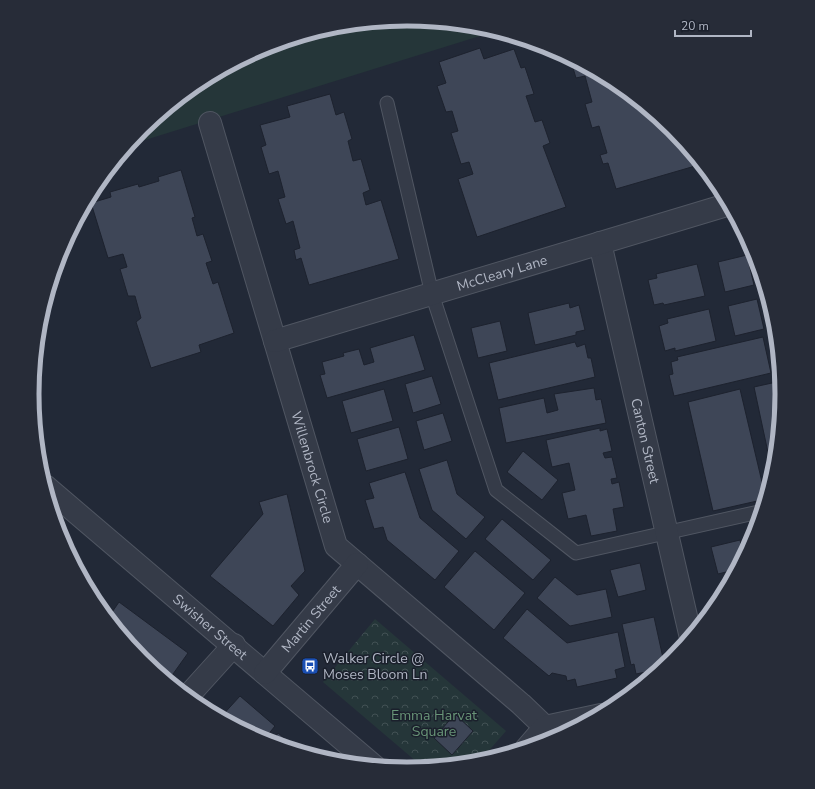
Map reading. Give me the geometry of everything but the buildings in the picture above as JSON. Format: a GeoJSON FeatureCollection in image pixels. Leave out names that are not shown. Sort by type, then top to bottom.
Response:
{"type":"FeatureCollection","features":[{"type":"Feature","properties":{"kind":"street","name":"Willenbrock Circle"},"geometry":{"type":"LineString","coordinates":[[210,123],[336,546],[521,704],[545,727]]}},
{"type":"Feature","properties":{"kind":"street","name":"McCleary Lane"},"geometry":{"type":"LineString","coordinates":[[275,341],[724,206]]}},
{"type":"Feature","properties":{"kind":"street","name":"Canton Street"},"geometry":{"type":"LineString","coordinates":[[600,243],[689,632]]}},
{"type":"Feature","properties":{"kind":"street","name":"Swisher Street"},"geometry":{"type":"LineString","coordinates":[[53,493],[234,645],[368,761]]}},
{"type":"Feature","properties":{"kind":"street","name":"Martin Street"},"geometry":{"type":"LineString","coordinates":[[265,673],[357,564]]}},
{"type":"Feature","properties":{"kind":"street"},"geometry":{"type":"LineString","coordinates":[[191,693],[234,645]]}},
{"type":"Feature","properties":{"kind":"street"},"geometry":{"type":"LineString","coordinates":[[533,740],[545,727],[582,719]]}},
{"type":"Feature","properties":{"kind":"lane"},"geometry":{"type":"LineString","coordinates":[[387,103],[432,294],[496,490],[576,553],[756,512]]}},
{"type":"Feature","properties":{"kind":"green space"},"geometry":{"type":"Polygon","coordinates":[[[383,27],[432,27],[456,29],[485,34],[140,142],[183,102],[223,75],[266,54],[289,46],[336,33],[383,27]]]}},
{"type":"Feature","properties":{"kind":"green space","name":"Emma Harvat Square"},"geometry":{"type":"Polygon","coordinates":[[[375,619],[506,731],[486,754],[456,760],[418,763],[323,682],[375,619]]]}},
{"type":"Feature","properties":{"kind":"place","name":"Walker Circle @ Moses Bloom Ln"},"geometry":{"type":"Point","coordinates":[310,666]}}]}
